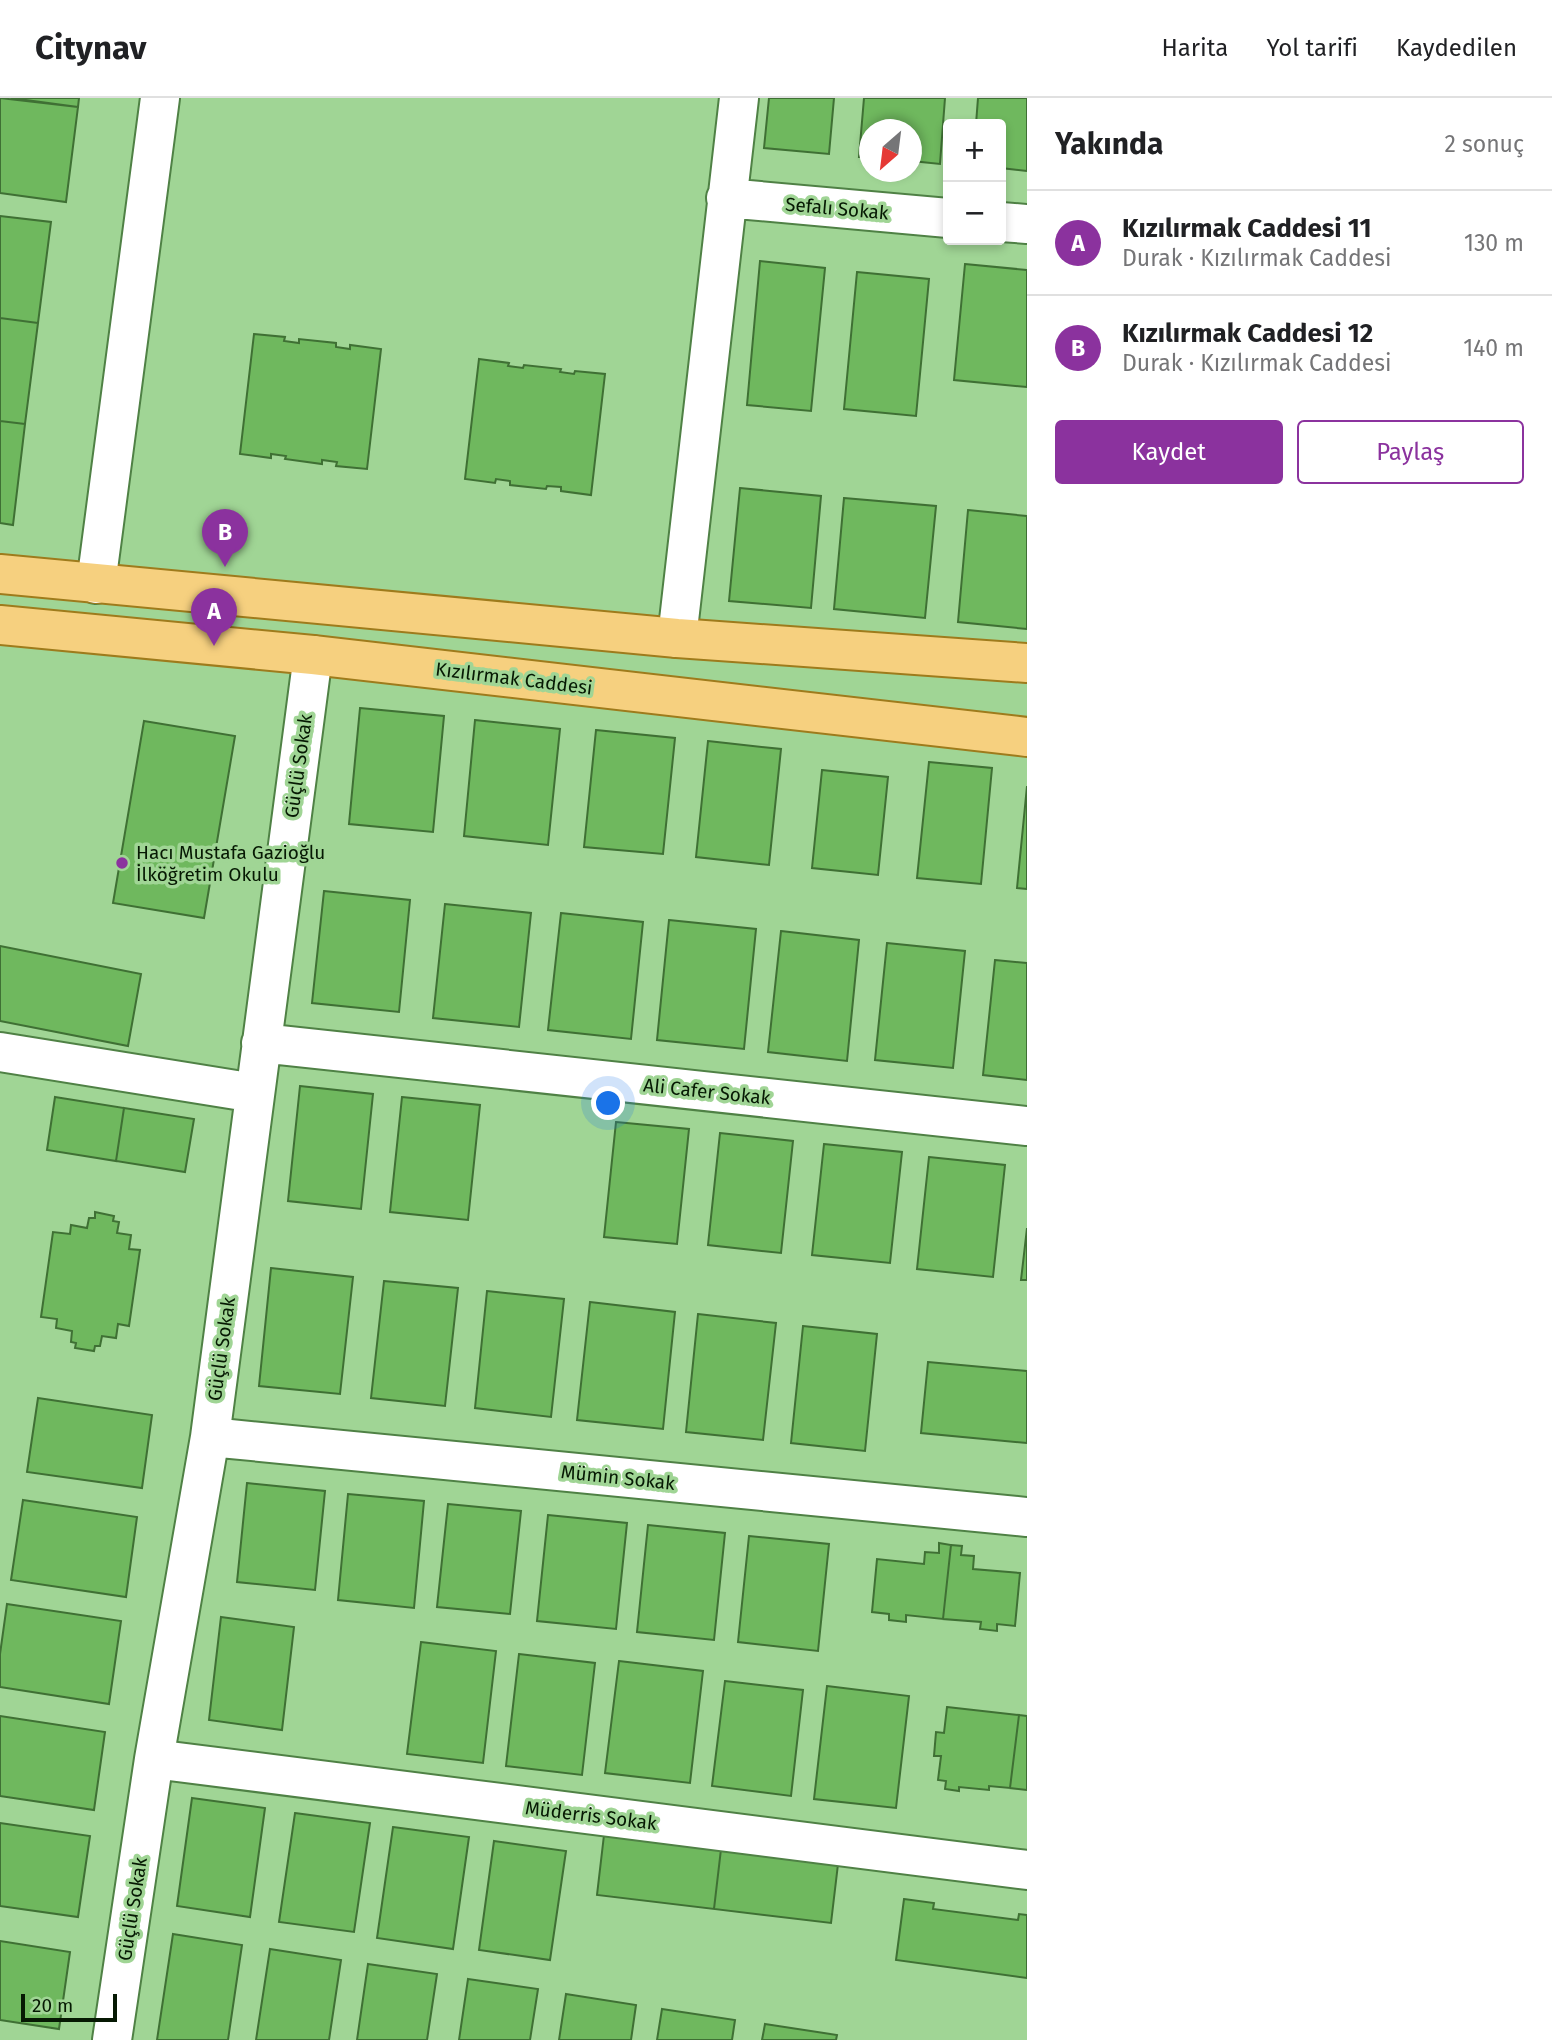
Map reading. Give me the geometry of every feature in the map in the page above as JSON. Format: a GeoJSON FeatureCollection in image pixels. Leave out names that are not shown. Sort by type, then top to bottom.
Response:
{"type":"FeatureCollection","features":[{"type":"Feature","properties":{"kind":"main road"},"geometry":{"type":"LineString","coordinates":[[0,574],[677,638],[1027,663]]}},
{"type":"Feature","properties":{"kind":"main road","name":"Kızılırmak Caddesi"},"geometry":{"type":"LineString","coordinates":[[0,625],[313,655],[1027,737]]}},
{"type":"Feature","properties":{"kind":"street"},"geometry":{"type":"LineString","coordinates":[[96,584],[160,98]]}},
{"type":"Feature","properties":{"kind":"street"},"geometry":{"type":"LineString","coordinates":[[677,638],[739,98]]}},
{"type":"Feature","properties":{"kind":"street","name":"Sefalı Sokak"},"geometry":{"type":"LineString","coordinates":[[726,198],[943,218]]}},
{"type":"Feature","properties":{"kind":"street"},"geometry":{"type":"LineString","coordinates":[[1006,223],[1027,225]]}},
{"type":"Feature","properties":{"kind":"street","name":"Güçlü Sokak"},"geometry":{"type":"LineString","coordinates":[[112,2040],[154,1759],[210,1437],[313,655]]}},
{"type":"Feature","properties":{"kind":"street","name":"Ali Cafer Sokak"},"geometry":{"type":"LineString","coordinates":[[261,1044],[1027,1126]]}},
{"type":"Feature","properties":{"kind":"street"},"geometry":{"type":"LineString","coordinates":[[0,1052],[255,1093]]}},
{"type":"Feature","properties":{"kind":"street","name":"Mümin Sokak"},"geometry":{"type":"LineString","coordinates":[[210,1437],[1027,1517]]}},
{"type":"Feature","properties":{"kind":"street","name":"Müderris Sokak"},"geometry":{"type":"LineString","coordinates":[[154,1759],[1027,1870]]}},
{"type":"Feature","properties":{"kind":"building"},"geometry":{"type":"Polygon","coordinates":[[[0,98],[78,107],[66,202],[0,193],[0,98]]]}},
{"type":"Feature","properties":{"kind":"building"},"geometry":{"type":"Polygon","coordinates":[[[11,98],[79,98],[78,107],[11,98]]]}},
{"type":"Feature","properties":{"kind":"building"},"geometry":{"type":"Polygon","coordinates":[[[769,98],[834,98],[829,154],[764,148],[769,98]]]}},
{"type":"Feature","properties":{"kind":"building"},"geometry":{"type":"Polygon","coordinates":[[[864,98],[945,98],[940,164],[922,162],[922,119],[862,119],[864,98]]]}},
{"type":"Feature","properties":{"kind":"building"},"geometry":{"type":"Polygon","coordinates":[[[978,98],[1027,98],[1027,171],[1006,169],[1006,119],[976,119],[978,98]]]}},
{"type":"Feature","properties":{"kind":"building"},"geometry":{"type":"Polygon","coordinates":[[[0,216],[51,222],[38,323],[0,318],[0,216]]]}},
{"type":"Feature","properties":{"kind":"building"},"geometry":{"type":"Polygon","coordinates":[[[760,261],[825,268],[811,411],[747,405],[760,261]]]}},
{"type":"Feature","properties":{"kind":"building"},"geometry":{"type":"Polygon","coordinates":[[[965,264],[1027,270],[1027,387],[954,380],[965,264]]]}},
{"type":"Feature","properties":{"kind":"building"},"geometry":{"type":"Polygon","coordinates":[[[857,272],[929,279],[916,416],[844,409],[857,272]]]}},
{"type":"Feature","properties":{"kind":"building"},"geometry":{"type":"Polygon","coordinates":[[[0,318],[38,323],[25,424],[0,421],[0,318]]]}},
{"type":"Feature","properties":{"kind":"building"},"geometry":{"type":"Polygon","coordinates":[[[254,334],[285,337],[284,341],[299,343],[299,339],[336,343],[336,347],[350,349],[350,345],[381,349],[367,469],[336,466],[337,462],[322,460],[322,464],[285,459],[286,456],[271,454],[271,458],[240,454],[254,334]]]}},
{"type":"Feature","properties":{"kind":"building"},"geometry":{"type":"Polygon","coordinates":[[[479,359],[523,368],[524,365],[561,369],[560,372],[574,374],[575,371],[605,374],[591,495],[561,491],[561,487],[547,486],[546,489],[510,485],[510,481],[496,479],[495,483],[465,479],[479,359]]]}},
{"type":"Feature","properties":{"kind":"building"},"geometry":{"type":"Polygon","coordinates":[[[0,421],[25,424],[13,525],[0,523],[0,421]]]}},
{"type":"Feature","properties":{"kind":"building"},"geometry":{"type":"Polygon","coordinates":[[[740,488],[821,496],[811,608],[729,601],[740,488]]]}},
{"type":"Feature","properties":{"kind":"building"},"geometry":{"type":"Polygon","coordinates":[[[844,498],[936,506],[925,618],[834,609],[844,498]]]}},
{"type":"Feature","properties":{"kind":"building"},"geometry":{"type":"Polygon","coordinates":[[[968,510],[1027,516],[1027,629],[958,622],[968,510]]]}},
{"type":"Feature","properties":{"kind":"building"},"geometry":{"type":"Polygon","coordinates":[[[360,708],[444,716],[433,832],[349,824],[360,708]]]}},
{"type":"Feature","properties":{"kind":"building"},"geometry":{"type":"Polygon","coordinates":[[[475,720],[560,729],[548,845],[464,836],[475,720]]]}},
{"type":"Feature","properties":{"kind":"building"},"geometry":{"type":"Polygon","coordinates":[[[144,721],[235,736],[204,918],[113,903],[144,721]]]}},
{"type":"Feature","properties":{"kind":"building"},"geometry":{"type":"Polygon","coordinates":[[[596,730],[675,738],[663,854],[584,847],[596,730]]]}},
{"type":"Feature","properties":{"kind":"building"},"geometry":{"type":"Polygon","coordinates":[[[708,741],[781,749],[769,865],[696,857],[708,741]]]}},
{"type":"Feature","properties":{"kind":"building"},"geometry":{"type":"Polygon","coordinates":[[[929,762],[992,768],[981,884],[917,878],[929,762]]]}},
{"type":"Feature","properties":{"kind":"building"},"geometry":{"type":"Polygon","coordinates":[[[822,770],[888,777],[878,875],[812,868],[822,770]]]}},
{"type":"Feature","properties":{"kind":"building"},"geometry":{"type":"Polygon","coordinates":[[[1027,786],[1027,889],[1017,888],[1027,786]]]}},
{"type":"Feature","properties":{"kind":"building"},"geometry":{"type":"Polygon","coordinates":[[[324,891],[410,900],[399,1012],[312,1003],[324,891]]]}},
{"type":"Feature","properties":{"kind":"building"},"geometry":{"type":"Polygon","coordinates":[[[445,904],[531,913],[519,1027],[433,1018],[445,904]]]}},
{"type":"Feature","properties":{"kind":"building"},"geometry":{"type":"Polygon","coordinates":[[[561,913],[643,922],[631,1039],[548,1030],[561,913]]]}},
{"type":"Feature","properties":{"kind":"building"},"geometry":{"type":"Polygon","coordinates":[[[669,920],[756,929],[744,1049],[657,1040],[669,920]]]}},
{"type":"Feature","properties":{"kind":"building"},"geometry":{"type":"Polygon","coordinates":[[[781,931],[859,940],[847,1061],[768,1052],[781,931]]]}},
{"type":"Feature","properties":{"kind":"building"},"geometry":{"type":"Polygon","coordinates":[[[887,943],[965,951],[953,1068],[875,1060],[887,943]]]}},
{"type":"Feature","properties":{"kind":"building"},"geometry":{"type":"Polygon","coordinates":[[[0,946],[141,974],[128,1046],[0,1021],[0,946]]]}},
{"type":"Feature","properties":{"kind":"building"},"geometry":{"type":"Polygon","coordinates":[[[995,960],[1027,963],[1027,1080],[983,1075],[995,960]]]}},
{"type":"Feature","properties":{"kind":"building"},"geometry":{"type":"Polygon","coordinates":[[[300,1086],[373,1094],[361,1209],[288,1201],[300,1086]]]}},
{"type":"Feature","properties":{"kind":"building"},"geometry":{"type":"Polygon","coordinates":[[[55,1097],[124,1108],[116,1161],[47,1150],[55,1097]]]}},
{"type":"Feature","properties":{"kind":"building"},"geometry":{"type":"Polygon","coordinates":[[[402,1097],[480,1105],[468,1220],[390,1212],[402,1097]]]}},
{"type":"Feature","properties":{"kind":"building"},"geometry":{"type":"Polygon","coordinates":[[[124,1108],[194,1119],[185,1172],[116,1161],[124,1108]]]}},
{"type":"Feature","properties":{"kind":"building"},"geometry":{"type":"Polygon","coordinates":[[[616,1122],[689,1129],[677,1244],[604,1237],[616,1122]]]}},
{"type":"Feature","properties":{"kind":"building"},"geometry":{"type":"Polygon","coordinates":[[[720,1133],[793,1141],[781,1253],[708,1245],[720,1133]]]}},
{"type":"Feature","properties":{"kind":"building"},"geometry":{"type":"Polygon","coordinates":[[[824,1144],[902,1152],[890,1263],[812,1255],[824,1144]]]}},
{"type":"Feature","properties":{"kind":"building"},"geometry":{"type":"Polygon","coordinates":[[[929,1157],[1005,1165],[993,1277],[917,1269],[929,1157]]]}},
{"type":"Feature","properties":{"kind":"building"},"geometry":{"type":"Polygon","coordinates":[[[95,1212],[114,1216],[113,1221],[119,1222],[117,1233],[131,1235],[129,1249],[140,1250],[129,1326],[118,1324],[116,1338],[102,1336],[100,1346],[95,1346],[94,1351],[75,1348],[76,1343],[71,1342],[72,1331],[56,1328],[57,1319],[41,1317],[53,1232],[70,1234],[71,1225],[87,1228],[89,1218],[95,1218],[95,1212]]]}},
{"type":"Feature","properties":{"kind":"building"},"geometry":{"type":"Polygon","coordinates":[[[1027,1228],[1027,1280],[1021,1280],[1027,1228]]]}},
{"type":"Feature","properties":{"kind":"building"},"geometry":{"type":"Polygon","coordinates":[[[271,1268],[353,1277],[340,1394],[259,1386],[271,1268]]]}},
{"type":"Feature","properties":{"kind":"building"},"geometry":{"type":"Polygon","coordinates":[[[384,1281],[458,1288],[445,1406],[371,1398],[384,1281]]]}},
{"type":"Feature","properties":{"kind":"building"},"geometry":{"type":"Polygon","coordinates":[[[487,1291],[564,1299],[551,1417],[475,1408],[487,1291]]]}},
{"type":"Feature","properties":{"kind":"building"},"geometry":{"type":"Polygon","coordinates":[[[590,1302],[675,1312],[663,1429],[577,1420],[590,1302]]]}},
{"type":"Feature","properties":{"kind":"building"},"geometry":{"type":"Polygon","coordinates":[[[698,1314],[776,1323],[763,1440],[686,1432],[698,1314]]]}},
{"type":"Feature","properties":{"kind":"building"},"geometry":{"type":"Polygon","coordinates":[[[803,1326],[877,1334],[865,1451],[791,1443],[803,1326]]]}},
{"type":"Feature","properties":{"kind":"building"},"geometry":{"type":"Polygon","coordinates":[[[928,1362],[1027,1371],[1027,1443],[921,1433],[928,1362]]]}},
{"type":"Feature","properties":{"kind":"building"},"geometry":{"type":"Polygon","coordinates":[[[38,1398],[152,1415],[142,1488],[27,1472],[38,1398]]]}},
{"type":"Feature","properties":{"kind":"building"},"geometry":{"type":"Polygon","coordinates":[[[247,1483],[325,1491],[315,1590],[237,1582],[247,1483]]]}},
{"type":"Feature","properties":{"kind":"building"},"geometry":{"type":"Polygon","coordinates":[[[348,1494],[424,1501],[414,1608],[338,1600],[348,1494]]]}},
{"type":"Feature","properties":{"kind":"building"},"geometry":{"type":"Polygon","coordinates":[[[23,1500],[137,1517],[126,1597],[11,1580],[23,1500]]]}},
{"type":"Feature","properties":{"kind":"building"},"geometry":{"type":"Polygon","coordinates":[[[448,1504],[521,1511],[510,1614],[437,1607],[448,1504]]]}},
{"type":"Feature","properties":{"kind":"building"},"geometry":{"type":"Polygon","coordinates":[[[548,1515],[627,1523],[616,1629],[537,1621],[548,1515]]]}},
{"type":"Feature","properties":{"kind":"building"},"geometry":{"type":"Polygon","coordinates":[[[648,1525],[725,1533],[714,1640],[637,1632],[648,1525]]]}},
{"type":"Feature","properties":{"kind":"building"},"geometry":{"type":"Polygon","coordinates":[[[749,1536],[829,1544],[818,1651],[738,1642],[749,1536]]]}},
{"type":"Feature","properties":{"kind":"building"},"geometry":{"type":"Polygon","coordinates":[[[939,1543],[951,1545],[943,1619],[906,1615],[906,1622],[889,1620],[889,1614],[872,1612],[877,1559],[924,1564],[925,1552],[939,1553],[939,1543]]]}},
{"type":"Feature","properties":{"kind":"building"},"geometry":{"type":"Polygon","coordinates":[[[951,1545],[962,1546],[961,1555],[974,1556],[973,1569],[1020,1573],[1015,1626],[997,1624],[997,1631],[980,1629],[981,1622],[943,1619],[951,1545]]]}},
{"type":"Feature","properties":{"kind":"building"},"geometry":{"type":"Polygon","coordinates":[[[7,1604],[121,1621],[109,1704],[0,1687],[0,1654],[7,1604]]]}},
{"type":"Feature","properties":{"kind":"building"},"geometry":{"type":"Polygon","coordinates":[[[221,1617],[294,1627],[282,1730],[209,1720],[221,1617]]]}},
{"type":"Feature","properties":{"kind":"building"},"geometry":{"type":"Polygon","coordinates":[[[421,1642],[496,1651],[483,1763],[407,1754],[421,1642]]]}},
{"type":"Feature","properties":{"kind":"building"},"geometry":{"type":"Polygon","coordinates":[[[519,1654],[595,1663],[582,1775],[506,1766],[519,1654]]]}},
{"type":"Feature","properties":{"kind":"building"},"geometry":{"type":"Polygon","coordinates":[[[619,1661],[703,1671],[690,1783],[605,1773],[619,1661]]]}},
{"type":"Feature","properties":{"kind":"building"},"geometry":{"type":"Polygon","coordinates":[[[725,1681],[803,1690],[791,1796],[712,1786],[725,1681]]]}},
{"type":"Feature","properties":{"kind":"building"},"geometry":{"type":"Polygon","coordinates":[[[827,1686],[909,1696],[896,1808],[814,1799],[827,1686]]]}},
{"type":"Feature","properties":{"kind":"building"},"geometry":{"type":"Polygon","coordinates":[[[947,1707],[1019,1715],[1010,1788],[989,1786],[989,1790],[959,1787],[959,1791],[945,1789],[946,1781],[938,1780],[941,1756],[934,1756],[936,1732],[944,1733],[947,1707]]]}},
{"type":"Feature","properties":{"kind":"building"},"geometry":{"type":"Polygon","coordinates":[[[1019,1715],[1027,1716],[1027,1790],[1010,1788],[1019,1715]]]}},
{"type":"Feature","properties":{"kind":"building"},"geometry":{"type":"Polygon","coordinates":[[[0,1716],[105,1732],[94,1810],[0,1796],[0,1716]]]}},
{"type":"Feature","properties":{"kind":"building"},"geometry":{"type":"Polygon","coordinates":[[[192,1798],[265,1808],[250,1917],[177,1906],[192,1798]]]}},
{"type":"Feature","properties":{"kind":"building"},"geometry":{"type":"Polygon","coordinates":[[[295,1813],[370,1823],[354,1932],[279,1922],[295,1813]]]}},
{"type":"Feature","properties":{"kind":"building"},"geometry":{"type":"Polygon","coordinates":[[[0,1823],[90,1836],[78,1917],[0,1906],[0,1823]]]}},
{"type":"Feature","properties":{"kind":"building"},"geometry":{"type":"Polygon","coordinates":[[[393,1827],[469,1837],[453,1949],[377,1938],[393,1827]]]}},
{"type":"Feature","properties":{"kind":"building"},"geometry":{"type":"Polygon","coordinates":[[[604,1835],[721,1849],[714,1909],[597,1895],[604,1835]]]}},
{"type":"Feature","properties":{"kind":"building"},"geometry":{"type":"Polygon","coordinates":[[[494,1841],[566,1851],[550,1960],[479,1950],[494,1841]]]}},
{"type":"Feature","properties":{"kind":"building"},"geometry":{"type":"Polygon","coordinates":[[[721,1849],[838,1864],[831,1923],[714,1909],[721,1849]]]}},
{"type":"Feature","properties":{"kind":"building"},"geometry":{"type":"Polygon","coordinates":[[[904,1899],[934,1903],[933,1909],[1018,1920],[1019,1914],[1027,1915],[1027,1978],[896,1960],[904,1899]]]}},
{"type":"Feature","properties":{"kind":"building"},"geometry":{"type":"Polygon","coordinates":[[[173,1934],[242,1945],[228,2040],[157,2040],[173,1934]]]}},
{"type":"Feature","properties":{"kind":"building"},"geometry":{"type":"Polygon","coordinates":[[[0,1941],[70,1952],[59,2029],[0,2020],[0,1941]]]}},
{"type":"Feature","properties":{"kind":"building"},"geometry":{"type":"Polygon","coordinates":[[[270,1949],[341,1960],[329,2040],[256,2040],[270,1949]]]}},
{"type":"Feature","properties":{"kind":"building"},"geometry":{"type":"Polygon","coordinates":[[[368,1964],[437,1974],[427,2040],[357,2040],[368,1964]]]}},
{"type":"Feature","properties":{"kind":"building"},"geometry":{"type":"Polygon","coordinates":[[[468,1979],[538,1989],[530,2040],[459,2040],[468,1979]]]}},
{"type":"Feature","properties":{"kind":"building"},"geometry":{"type":"Polygon","coordinates":[[[566,1994],[636,2005],[631,2040],[559,2040],[566,1994]]]}},
{"type":"Feature","properties":{"kind":"building"},"geometry":{"type":"Polygon","coordinates":[[[662,2009],[735,2020],[732,2040],[657,2040],[662,2009]]]}},
{"type":"Feature","properties":{"kind":"building"},"geometry":{"type":"Polygon","coordinates":[[[765,2024],[837,2035],[836,2040],[762,2040],[765,2024]]]}},
{"type":"Feature","properties":{"kind":"place","name":"Kızılırmak Caddesi 12"},"geometry":{"type":"Point","coordinates":[225,567]}},
{"type":"Feature","properties":{"kind":"place","name":"Kızılırmak Caddesi 11"},"geometry":{"type":"Point","coordinates":[214,646]}},
{"type":"Feature","properties":{"kind":"place","name":"Hacı Mustafa Gazioğlu İlköğretim Okulu"},"geometry":{"type":"Point","coordinates":[122,863]}}]}
